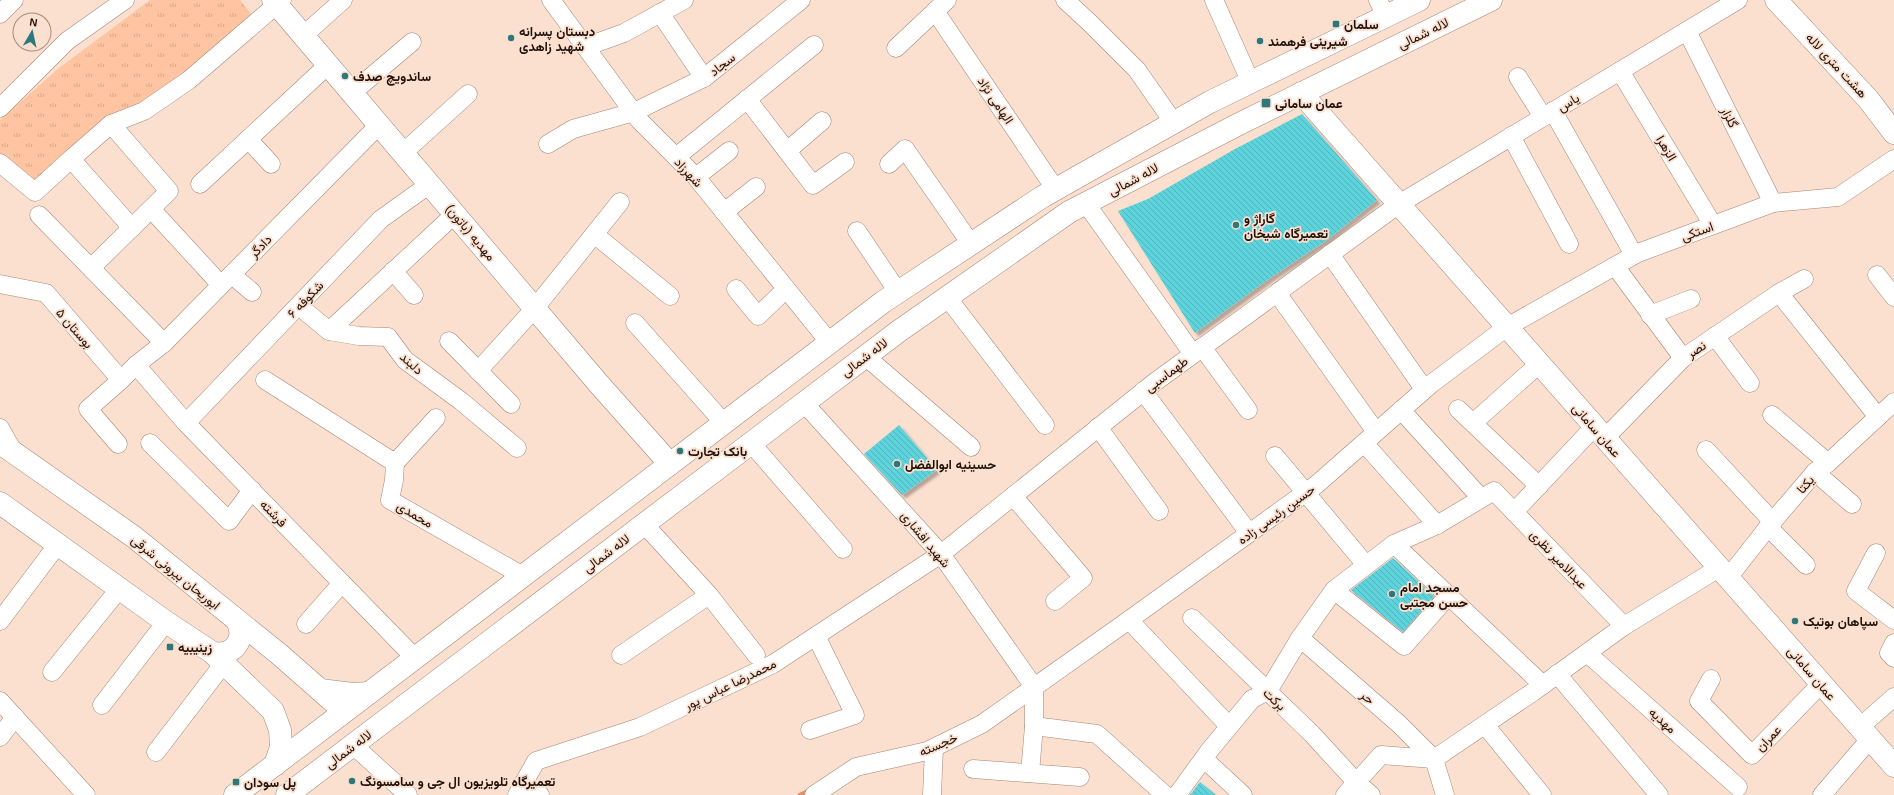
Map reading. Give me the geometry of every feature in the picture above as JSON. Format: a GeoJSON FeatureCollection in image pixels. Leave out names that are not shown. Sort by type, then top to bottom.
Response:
{"type":"FeatureCollection","features":[{"type":"Feature","properties":{"kind":"main road"},"geometry":{"type":"LineString","coordinates":[[234,795],[898,292],[1056,190],[1210,102],[1251,82],[1382,8],[1419,0]]}},
{"type":"Feature","properties":{"kind":"main road","name":"لاله شمالی"},"geometry":{"type":"LineString","coordinates":[[287,795],[889,338],[1069,212],[1239,124],[1491,0]]}},
{"type":"Feature","properties":{"kind":"main road","name":"هشت متری لاله"},"geometry":{"type":"LineString","coordinates":[[1776,0],[1868,99],[1894,133]]}},
{"type":"Feature","properties":{"kind":"main road","name":"مهدیه (باتون)"},"geometry":{"type":"LineString","coordinates":[[277,1],[455,214],[670,464]]}},
{"type":"Feature","properties":{"kind":"main road","name":"عمان سامانی"},"geometry":{"type":"LineString","coordinates":[[1301,93],[1894,766]]}},
{"type":"Feature","properties":{"kind":"main road"},"geometry":{"type":"LineString","coordinates":[[873,310],[889,338]]}},
{"type":"Feature","properties":{"kind":"main road","name":"ابوریحان بیرونی شرقی"},"geometry":{"type":"LineString","coordinates":[[7,448],[134,537],[344,711]]}},
{"type":"Feature","properties":{"kind":"main road"},"geometry":{"type":"LineString","coordinates":[[0,503],[166,622],[219,658],[273,711],[280,730],[281,747],[275,765]]}},
{"type":"Feature","properties":{"kind":"main road"},"geometry":{"type":"LineString","coordinates":[[219,658],[230,651],[238,643],[241,632],[237,621]]}},
{"type":"Feature","properties":{"kind":"main road"},"geometry":{"type":"LineString","coordinates":[[320,690],[353,694],[369,693]]}},
{"type":"Feature","properties":{"kind":"street"},"geometry":{"type":"LineString","coordinates":[[0,14],[14,0]]}},
{"type":"Feature","properties":{"kind":"street"},"geometry":{"type":"LineString","coordinates":[[0,108],[67,40],[125,0]]}},
{"type":"Feature","properties":{"kind":"street"},"geometry":{"type":"LineString","coordinates":[[304,35],[343,0]]}},
{"type":"Feature","properties":{"kind":"street","name":"شهرزاد"},"geometry":{"type":"LineString","coordinates":[[550,0],[634,112],[696,177],[830,343]]}},
{"type":"Feature","properties":{"kind":"street"},"geometry":{"type":"LineString","coordinates":[[586,47],[624,33],[684,0]]}},
{"type":"Feature","properties":{"kind":"street","name":"سجاد"},"geometry":{"type":"LineString","coordinates":[[548,144],[573,129],[634,112],[704,78],[801,0]]}},
{"type":"Feature","properties":{"kind":"street"},"geometry":{"type":"LineString","coordinates":[[1065,0],[1137,70],[1174,123]]}},
{"type":"Feature","properties":{"kind":"street"},"geometry":{"type":"LineString","coordinates":[[1214,0],[1251,82]]}},
{"type":"Feature","properties":{"kind":"street","name":"یاس"},"geometry":{"type":"LineString","coordinates":[[1399,204],[1738,0]]}},
{"type":"Feature","properties":{"kind":"street"},"geometry":{"type":"LineString","coordinates":[[0,163],[36,192],[111,124],[144,111],[189,80],[277,1]]}},
{"type":"Feature","properties":{"kind":"street"},"geometry":{"type":"LineString","coordinates":[[896,48],[941,6]]}},
{"type":"Feature","properties":{"kind":"street","name":"الهامی نژاد"},"geometry":{"type":"LineString","coordinates":[[941,6],[1056,190]]}},
{"type":"Feature","properties":{"kind":"street"},"geometry":{"type":"LineString","coordinates":[[660,13],[704,78]]}},
{"type":"Feature","properties":{"kind":"street","name":"گلزار"},"geometry":{"type":"LineString","coordinates":[[1687,31],[1773,203]]}},
{"type":"Feature","properties":{"kind":"street"},"geometry":{"type":"LineString","coordinates":[[353,92],[412,42]]}},
{"type":"Feature","properties":{"kind":"street"},"geometry":{"type":"LineString","coordinates":[[676,157],[814,44]]}},
{"type":"Feature","properties":{"kind":"street"},"geometry":{"type":"LineString","coordinates":[[200,184],[329,64]]}},
{"type":"Feature","properties":{"kind":"street","name":"الزهرا"},"geometry":{"type":"LineString","coordinates":[[1620,71],[1713,225]]}},
{"type":"Feature","properties":{"kind":"street"},"geometry":{"type":"LineString","coordinates":[[1518,77],[1548,114],[1634,255]]}},
{"type":"Feature","properties":{"kind":"street"},"geometry":{"type":"LineString","coordinates":[[404,152],[468,94]]}},
{"type":"Feature","properties":{"kind":"street"},"geometry":{"type":"LineString","coordinates":[[747,99],[813,185],[845,162]]}},
{"type":"Feature","properties":{"kind":"street"},"geometry":{"type":"LineString","coordinates":[[787,151],[822,121]]}},
{"type":"Feature","properties":{"kind":"street"},"geometry":{"type":"LineString","coordinates":[[91,268],[152,210],[169,191],[111,124]]}},
{"type":"Feature","properties":{"kind":"street","name":"دادگر"},"geometry":{"type":"LineString","coordinates":[[136,365],[164,343],[380,124]]}},
{"type":"Feature","properties":{"kind":"street"},"geometry":{"type":"LineString","coordinates":[[1511,136],[1569,244]]}},
{"type":"Feature","properties":{"kind":"street"},"geometry":{"type":"LineString","coordinates":[[248,139],[271,164]]}},
{"type":"Feature","properties":{"kind":"street"},"geometry":{"type":"LineString","coordinates":[[889,164],[905,149],[971,244]]}},
{"type":"Feature","properties":{"kind":"street"},"geometry":{"type":"LineString","coordinates":[[696,177],[729,151]]}},
{"type":"Feature","properties":{"kind":"street"},"geometry":{"type":"LineString","coordinates":[[71,159],[132,228]]}},
{"type":"Feature","properties":{"kind":"street","name":"استکی"},"geometry":{"type":"LineString","coordinates":[[1507,327],[1634,255],[1773,203],[1838,197],[1894,159]]}},
{"type":"Feature","properties":{"kind":"street","name":"شکوفه ۶"},"geometry":{"type":"LineString","coordinates":[[186,423],[381,220],[430,184]]}},
{"type":"Feature","properties":{"kind":"street"},"geometry":{"type":"LineString","coordinates":[[724,212],[756,187]]}},
{"type":"Feature","properties":{"kind":"street"},"geometry":{"type":"LineString","coordinates":[[478,371],[535,308],[620,202]]}},
{"type":"Feature","properties":{"kind":"street","name":"طهماسبی"},"geometry":{"type":"LineString","coordinates":[[941,554],[1143,392],[1277,292],[1399,204]]}},
{"type":"Feature","properties":{"kind":"street"},"geometry":{"type":"LineString","coordinates":[[152,210],[227,280],[252,292]]}},
{"type":"Feature","properties":{"kind":"street"},"geometry":{"type":"LineString","coordinates":[[1092,212],[1198,351],[1248,410]]}},
{"type":"Feature","properties":{"kind":"street"},"geometry":{"type":"LineString","coordinates":[[299,306],[329,331],[455,214]]}},
{"type":"Feature","properties":{"kind":"street"},"geometry":{"type":"LineString","coordinates":[[39,215],[164,343]]}},
{"type":"Feature","properties":{"kind":"street"},"geometry":{"type":"LineString","coordinates":[[856,231],[898,292]]}},
{"type":"Feature","properties":{"kind":"street"},"geometry":{"type":"LineString","coordinates":[[594,234],[670,296]]}},
{"type":"Feature","properties":{"kind":"street"},"geometry":{"type":"LineString","coordinates":[[1330,254],[1424,389]]}},
{"type":"Feature","properties":{"kind":"street"},"geometry":{"type":"LineString","coordinates":[[1615,266],[1683,358]]}},
{"type":"Feature","properties":{"kind":"street"},"geometry":{"type":"LineString","coordinates":[[394,271],[414,295]]}},
{"type":"Feature","properties":{"kind":"street"},"geometry":{"type":"LineString","coordinates":[[1877,275],[1894,298]]}},
{"type":"Feature","properties":{"kind":"street","name":"نصر"},"geometry":{"type":"LineString","coordinates":[[1514,512],[1539,486],[1683,358],[1779,293],[1804,279]]}},
{"type":"Feature","properties":{"kind":"street","name":"بوستان ۵"},"geometry":{"type":"LineString","coordinates":[[0,284],[46,294],[121,380]]}},
{"type":"Feature","properties":{"kind":"street"},"geometry":{"type":"LineString","coordinates":[[736,289],[758,316],[786,289]]}},
{"type":"Feature","properties":{"kind":"street"},"geometry":{"type":"LineString","coordinates":[[1277,292],[1370,437],[1437,525]]}},
{"type":"Feature","properties":{"kind":"street"},"geometry":{"type":"LineString","coordinates":[[1779,293],[1878,417]]}},
{"type":"Feature","properties":{"kind":"street"},"geometry":{"type":"LineString","coordinates":[[947,297],[1045,425]]}},
{"type":"Feature","properties":{"kind":"street"},"geometry":{"type":"LineString","coordinates":[[1650,315],[1691,299]]}},
{"type":"Feature","properties":{"kind":"street"},"geometry":{"type":"LineString","coordinates":[[636,323],[724,423]]}},
{"type":"Feature","properties":{"kind":"street","name":"حسین رئیسی زاده"},"geometry":{"type":"LineString","coordinates":[[1034,687],[1306,492],[1424,389],[1507,327]]}},
{"type":"Feature","properties":{"kind":"street","name":"دلبند"},"geometry":{"type":"LineString","coordinates":[[329,331],[359,336],[388,336],[405,360],[461,401],[517,448]]}},
{"type":"Feature","properties":{"kind":"street"},"geometry":{"type":"LineString","coordinates":[[1715,336],[1750,383]]}},
{"type":"Feature","properties":{"kind":"street"},"geometry":{"type":"LineString","coordinates":[[449,341],[510,404]]}},
{"type":"Feature","properties":{"kind":"street"},"geometry":{"type":"LineString","coordinates":[[865,356],[971,447]]}},
{"type":"Feature","properties":{"kind":"street"},"geometry":{"type":"LineString","coordinates":[[1473,423],[1539,364]]}},
{"type":"Feature","properties":{"kind":"street"},"geometry":{"type":"LineString","coordinates":[[118,444],[88,409],[136,365]]}},
{"type":"Feature","properties":{"kind":"street","name":"فرشته"},"geometry":{"type":"LineString","coordinates":[[136,365],[186,423],[415,658]]}},
{"type":"Feature","properties":{"kind":"street"},"geometry":{"type":"LineString","coordinates":[[265,380],[395,464],[436,418]]}},
{"type":"Feature","properties":{"kind":"street"},"geometry":{"type":"LineString","coordinates":[[1143,392],[1249,533]]}},
{"type":"Feature","properties":{"kind":"street","name":"یکتا"},"geometry":{"type":"LineString","coordinates":[[1724,573],[1821,468],[1894,402]]}},
{"type":"Feature","properties":{"kind":"street","name":"شهید افشاری"},"geometry":{"type":"LineString","coordinates":[[804,403],[941,554],[1034,687]]}},
{"type":"Feature","properties":{"kind":"street"},"geometry":{"type":"LineString","coordinates":[[1458,409],[1539,486]]}},
{"type":"Feature","properties":{"kind":"street","name":"عبدالامیر نظری"},"geometry":{"type":"LineString","coordinates":[[1401,410],[1488,495],[1514,512],[1624,626]]}},
{"type":"Feature","properties":{"kind":"street"},"geometry":{"type":"LineString","coordinates":[[1772,415],[1852,504]]}},
{"type":"Feature","properties":{"kind":"street"},"geometry":{"type":"LineString","coordinates":[[1098,427],[1159,511]]}},
{"type":"Feature","properties":{"kind":"street"},"geometry":{"type":"LineString","coordinates":[[0,428],[7,448]]}},
{"type":"Feature","properties":{"kind":"street"},"geometry":{"type":"LineString","coordinates":[[150,443],[228,520],[252,490]]}},
{"type":"Feature","properties":{"kind":"street"},"geometry":{"type":"LineString","coordinates":[[751,443],[844,549]]}},
{"type":"Feature","properties":{"kind":"street"},"geometry":{"type":"LineString","coordinates":[[1706,450],[1806,565]]}},
{"type":"Feature","properties":{"kind":"street"},"geometry":{"type":"LineString","coordinates":[[1275,456],[1366,565]]}},
{"type":"Feature","properties":{"kind":"street","name":"محمدی"},"geometry":{"type":"LineString","coordinates":[[395,464],[394,480],[390,500],[523,576]]}},
{"type":"Feature","properties":{"kind":"street"},"geometry":{"type":"LineString","coordinates":[[1177,795],[1229,726],[1252,699],[1268,691],[1300,638],[1334,590],[1394,544],[1437,525],[1488,495]]}},
{"type":"Feature","properties":{"kind":"street"},"geometry":{"type":"LineString","coordinates":[[1013,496],[1083,578],[1055,601]]}},
{"type":"Feature","properties":{"kind":"street"},"geometry":{"type":"LineString","coordinates":[[644,524],[709,595],[756,655]]}},
{"type":"Feature","properties":{"kind":"street"},"geometry":{"type":"LineString","coordinates":[[0,621],[58,544]]}},
{"type":"Feature","properties":{"kind":"street"},"geometry":{"type":"LineString","coordinates":[[1394,544],[1543,685]]}},
{"type":"Feature","properties":{"kind":"street"},"geometry":{"type":"LineString","coordinates":[[1876,553],[1856,591],[1894,620]]}},
{"type":"Feature","properties":{"kind":"street","name":"محمدرضا عباس پور"},"geometry":{"type":"LineString","coordinates":[[520,790],[536,761],[640,727],[773,664],[941,554]]}},
{"type":"Feature","properties":{"kind":"street"},"geometry":{"type":"LineString","coordinates":[[1350,789],[1381,755],[1434,759],[1543,685],[1624,626],[1724,573]]}},
{"type":"Feature","properties":{"kind":"street"},"geometry":{"type":"LineString","coordinates":[[306,624],[342,583]]}},
{"type":"Feature","properties":{"kind":"street"},"geometry":{"type":"LineString","coordinates":[[52,672],[120,588]]}},
{"type":"Feature","properties":{"kind":"street"},"geometry":{"type":"LineString","coordinates":[[1334,590],[1404,646],[1449,595]]}},
{"type":"Feature","properties":{"kind":"street"},"geometry":{"type":"LineString","coordinates":[[621,655],[709,595]]}},
{"type":"Feature","properties":{"kind":"street","name":"برکت"},"geometry":{"type":"LineString","coordinates":[[1192,618],[1312,734],[1350,789],[1371,795]]}},
{"type":"Feature","properties":{"kind":"street"},"geometry":{"type":"LineString","coordinates":[[1129,620],[1229,726]]}},
{"type":"Feature","properties":{"kind":"street"},"geometry":{"type":"LineString","coordinates":[[102,705],[166,622]]}},
{"type":"Feature","properties":{"kind":"street"},"geometry":{"type":"LineString","coordinates":[[810,730],[855,715],[816,636]]}},
{"type":"Feature","properties":{"kind":"street","name":"حر"},"geometry":{"type":"LineString","coordinates":[[1300,638],[1399,724],[1434,759]]}},
{"type":"Feature","properties":{"kind":"street"},"geometry":{"type":"LineString","coordinates":[[1894,643],[1889,653],[1894,658]]}},
{"type":"Feature","properties":{"kind":"street","name":"مهدیه"},"geometry":{"type":"LineString","coordinates":[[1587,653],[1738,787]]}},
{"type":"Feature","properties":{"kind":"street"},"geometry":{"type":"LineString","coordinates":[[156,752],[219,658]]}},
{"type":"Feature","properties":{"kind":"street"},"geometry":{"type":"LineString","coordinates":[[1557,674],[1659,795]]}},
{"type":"Feature","properties":{"kind":"street","name":"عمران"},"geometry":{"type":"LineString","coordinates":[[1711,679],[1699,701],[1752,755],[1821,684]]}},
{"type":"Feature","properties":{"kind":"street"},"geometry":{"type":"LineString","coordinates":[[1030,773],[1034,726],[1034,687]]}},
{"type":"Feature","properties":{"kind":"street","name":"خجسته"},"geometry":{"type":"LineString","coordinates":[[814,795],[856,767],[928,751],[982,724],[1034,687]]}},
{"type":"Feature","properties":{"kind":"street"},"geometry":{"type":"LineString","coordinates":[[1822,795],[1865,733],[1894,696]]}},
{"type":"Feature","properties":{"kind":"street"},"geometry":{"type":"LineString","coordinates":[[0,701],[86,795]]}},
{"type":"Feature","properties":{"kind":"street"},"geometry":{"type":"LineString","coordinates":[[0,737],[15,718]]}},
{"type":"Feature","properties":{"kind":"street"},"geometry":{"type":"LineString","coordinates":[[1485,725],[1542,795]]}},
{"type":"Feature","properties":{"kind":"street"},"geometry":{"type":"LineString","coordinates":[[1034,726],[1097,734],[1165,795]]}},
{"type":"Feature","properties":{"kind":"street"},"geometry":{"type":"LineString","coordinates":[[353,745],[408,795]]}},
{"type":"Feature","properties":{"kind":"street"},"geometry":{"type":"LineString","coordinates":[[932,795],[934,748]]}},
{"type":"Feature","properties":{"kind":"street"},"geometry":{"type":"LineString","coordinates":[[1204,758],[1243,795]]}},
{"type":"Feature","properties":{"kind":"street"},"geometry":{"type":"LineString","coordinates":[[1434,759],[1445,795]]}},
{"type":"Feature","properties":{"kind":"street"},"geometry":{"type":"LineString","coordinates":[[973,769],[1080,776]]}},
{"type":"Feature","properties":{"kind":"street"},"geometry":{"type":"LineString","coordinates":[[520,790],[540,795]]}},
{"type":"Feature","properties":{"kind":"green space"},"geometry":{"type":"Polygon","coordinates":[[[150,0],[240,0],[252,15],[185,74],[33,184],[0,155],[0,120],[59,68],[150,0]]]}},
{"type":"Feature","properties":{"kind":"building","name":"گاراژ و تعمیرگاه شیخان"},"geometry":{"type":"Polygon","coordinates":[[[1302,114],[1377,200],[1327,240],[1270,278],[1195,333],[1118,211],[1148,199],[1235,149],[1302,114]]]}},
{"type":"Feature","properties":{"kind":"building","name":"حسینیه ابوالفضل"},"geometry":{"type":"Polygon","coordinates":[[[899,425],[937,470],[902,495],[864,454],[899,425]]]}},
{"type":"Feature","properties":{"kind":"building","name":"مسجد امام حسن مجتبی"},"geometry":{"type":"Polygon","coordinates":[[[1393,558],[1434,596],[1403,632],[1351,590],[1393,558]]]}},
{"type":"Feature","properties":{"kind":"building"},"geometry":{"type":"Polygon","coordinates":[[[1200,782],[1216,795],[1190,795],[1200,782]]]}},
{"type":"Feature","properties":{"kind":"waterway"},"geometry":{"type":"LineString","coordinates":[[800,795],[811,790]]}},
{"type":"Feature","properties":{"kind":"place","name":"سلمان"},"geometry":{"type":"Point","coordinates":[1336,24]}},
{"type":"Feature","properties":{"kind":"place","name":"دبستان پسرانه شهید زاهدی"},"geometry":{"type":"Point","coordinates":[511,38]}},
{"type":"Feature","properties":{"kind":"place","name":"شیرینی فرهمند"},"geometry":{"type":"Point","coordinates":[1260,41]}},
{"type":"Feature","properties":{"kind":"place","name":"ساندویچ صدف"},"geometry":{"type":"Point","coordinates":[345,76]}},
{"type":"Feature","properties":{"kind":"place","name":"عمان سامانی"},"geometry":{"type":"Point","coordinates":[1266,103]}},
{"type":"Feature","properties":{"kind":"place","name":"گاراژ و تعمیرگاه شیخان"},"geometry":{"type":"Point","coordinates":[1236,225]}},
{"type":"Feature","properties":{"kind":"place","name":"بانک تجارت"},"geometry":{"type":"Point","coordinates":[680,451]}},
{"type":"Feature","properties":{"kind":"place","name":"حسینیه ابوالفضل"},"geometry":{"type":"Point","coordinates":[897,464]}},
{"type":"Feature","properties":{"kind":"place","name":"مسجد امام حسن مجتبی"},"geometry":{"type":"Point","coordinates":[1392,594]}},
{"type":"Feature","properties":{"kind":"place","name":"سپاهان بوتیک"},"geometry":{"type":"Point","coordinates":[1795,621]}},
{"type":"Feature","properties":{"kind":"place","name":"زینیبیه"},"geometry":{"type":"Point","coordinates":[170,647]}},
{"type":"Feature","properties":{"kind":"place","name":"تعمیرگاه تلویزیون ال جی و سامسونگ"},"geometry":{"type":"Point","coordinates":[352,781]}},
{"type":"Feature","properties":{"kind":"place","name":"پل سودان"},"geometry":{"type":"Point","coordinates":[236,782]}}]}
